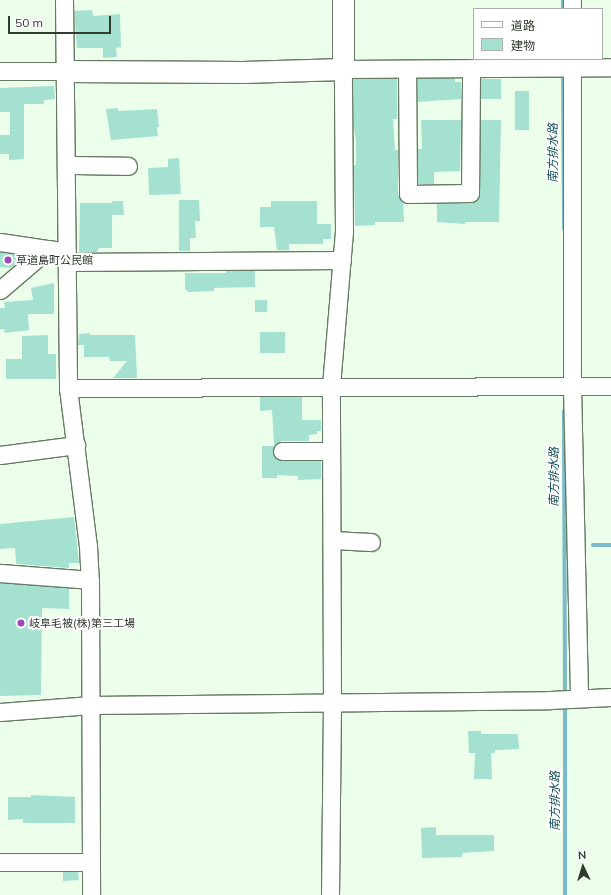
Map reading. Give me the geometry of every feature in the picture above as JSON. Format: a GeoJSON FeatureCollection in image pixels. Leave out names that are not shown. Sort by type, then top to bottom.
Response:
{"type":"FeatureCollection","features":[{"type":"Feature","properties":{"kind":"street"},"geometry":{"type":"LineString","coordinates":[[64,0],[68,388],[88,546],[90,580],[91,895]]}},
{"type":"Feature","properties":{"kind":"street"},"geometry":{"type":"LineString","coordinates":[[330,895],[332,701],[331,386],[344,231],[343,0]]}},
{"type":"Feature","properties":{"kind":"street"},"geometry":{"type":"LineString","coordinates":[[0,71],[243,72],[568,65],[611,67]]}},
{"type":"Feature","properties":{"kind":"street"},"geometry":{"type":"LineString","coordinates":[[568,65],[566,386],[576,698]]}},
{"type":"Feature","properties":{"kind":"street"},"geometry":{"type":"LineString","coordinates":[[407,69],[408,194],[470,194],[471,68]]}},
{"type":"Feature","properties":{"kind":"street"},"geometry":{"type":"LineString","coordinates":[[66,165],[128,166]]}},
{"type":"Feature","properties":{"kind":"street"},"geometry":{"type":"LineString","coordinates":[[0,242],[48,249],[67,257],[342,260]]}},
{"type":"Feature","properties":{"kind":"street"},"geometry":{"type":"LineString","coordinates":[[0,290],[48,249]]}},
{"type":"Feature","properties":{"kind":"street"},"geometry":{"type":"LineString","coordinates":[[68,388],[611,386]]}},
{"type":"Feature","properties":{"kind":"street"},"geometry":{"type":"LineString","coordinates":[[0,455],[76,445]]}},
{"type":"Feature","properties":{"kind":"street"},"geometry":{"type":"LineString","coordinates":[[282,451],[331,451]]}},
{"type":"Feature","properties":{"kind":"street"},"geometry":{"type":"LineString","coordinates":[[332,540],[371,542]]}},
{"type":"Feature","properties":{"kind":"street"},"geometry":{"type":"LineString","coordinates":[[0,573],[90,580]]}},
{"type":"Feature","properties":{"kind":"street"},"geometry":{"type":"LineString","coordinates":[[0,712],[91,705],[611,697]]}},
{"type":"Feature","properties":{"kind":"street"},"geometry":{"type":"LineString","coordinates":[[0,862],[90,862]]}},
{"type":"Feature","properties":{"kind":"building"},"geometry":{"type":"Polygon","coordinates":[[[92,10],[94,16],[120,14],[121,47],[116,48],[117,57],[103,58],[103,48],[77,48],[74,11],[92,10]]]}},
{"type":"Feature","properties":{"kind":"building"},"geometry":{"type":"Polygon","coordinates":[[[417,78],[455,78],[455,82],[461,82],[461,99],[417,102],[417,78]]]}},
{"type":"Feature","properties":{"kind":"building"},"geometry":{"type":"Polygon","coordinates":[[[353,79],[397,79],[397,119],[393,119],[395,150],[398,150],[398,194],[403,203],[404,222],[375,222],[375,225],[355,226],[354,165],[356,165],[356,141],[353,121],[353,79]]]}},
{"type":"Feature","properties":{"kind":"building"},"geometry":{"type":"Polygon","coordinates":[[[481,79],[501,79],[501,99],[481,99],[481,79]]]}},
{"type":"Feature","properties":{"kind":"building"},"geometry":{"type":"Polygon","coordinates":[[[54,86],[55,99],[44,100],[44,104],[24,104],[24,159],[9,160],[9,154],[0,154],[0,135],[10,135],[10,112],[0,112],[0,88],[54,86]]]}},
{"type":"Feature","properties":{"kind":"building"},"geometry":{"type":"Polygon","coordinates":[[[515,91],[529,91],[529,130],[515,130],[515,91]]]}},
{"type":"Feature","properties":{"kind":"building"},"geometry":{"type":"Polygon","coordinates":[[[118,108],[118,111],[157,109],[159,127],[157,127],[158,136],[111,140],[106,109],[118,108]]]}},
{"type":"Feature","properties":{"kind":"building"},"geometry":{"type":"Polygon","coordinates":[[[421,120],[461,120],[460,171],[434,172],[434,184],[418,184],[418,149],[422,149],[421,120]]]}},
{"type":"Feature","properties":{"kind":"building"},"geometry":{"type":"Polygon","coordinates":[[[481,120],[501,120],[499,222],[465,222],[465,224],[437,222],[437,204],[470,203],[479,198],[481,120]]]}},
{"type":"Feature","properties":{"kind":"building"},"geometry":{"type":"Polygon","coordinates":[[[179,158],[181,194],[149,195],[148,168],[168,167],[168,159],[179,158]]]}},
{"type":"Feature","properties":{"kind":"building"},"geometry":{"type":"Polygon","coordinates":[[[179,200],[199,200],[200,221],[195,221],[196,238],[190,238],[190,251],[179,251],[179,200]]]}},
{"type":"Feature","properties":{"kind":"building"},"geometry":{"type":"Polygon","coordinates":[[[112,201],[123,201],[124,215],[112,215],[112,248],[99,248],[97,252],[79,252],[80,203],[112,203],[112,201]]]}},
{"type":"Feature","properties":{"kind":"building"},"geometry":{"type":"Polygon","coordinates":[[[271,201],[317,201],[317,224],[331,224],[331,239],[323,239],[323,244],[289,244],[289,250],[277,250],[274,227],[260,227],[260,207],[271,207],[271,201]]]}},
{"type":"Feature","properties":{"kind":"building","name":"草道島町公民館"},"geometry":{"type":"Polygon","coordinates":[[[0,252],[16,254],[16,264],[11,268],[0,267],[0,252]]]}},
{"type":"Feature","properties":{"kind":"building"},"geometry":{"type":"Polygon","coordinates":[[[226,271],[255,271],[255,287],[214,288],[214,291],[187,292],[187,290],[185,290],[185,273],[226,273],[226,271]]]}},
{"type":"Feature","properties":{"kind":"building"},"geometry":{"type":"Polygon","coordinates":[[[54,283],[54,314],[28,314],[29,330],[5,333],[4,329],[0,329],[0,308],[5,308],[4,302],[33,300],[31,288],[54,283]]]}},
{"type":"Feature","properties":{"kind":"building"},"geometry":{"type":"Polygon","coordinates":[[[255,300],[267,300],[267,312],[255,312],[255,300]]]}},
{"type":"Feature","properties":{"kind":"building"},"geometry":{"type":"Polygon","coordinates":[[[260,332],[285,332],[285,353],[260,353],[260,332]]]}},
{"type":"Feature","properties":{"kind":"building"},"geometry":{"type":"Polygon","coordinates":[[[90,333],[90,335],[135,335],[137,378],[113,378],[127,361],[110,361],[109,357],[84,357],[84,345],[78,345],[79,334],[90,333]]]}},
{"type":"Feature","properties":{"kind":"building"},"geometry":{"type":"Polygon","coordinates":[[[48,335],[48,354],[56,354],[56,379],[6,379],[6,359],[22,359],[22,336],[48,335]]]}},
{"type":"Feature","properties":{"kind":"building"},"geometry":{"type":"Polygon","coordinates":[[[260,397],[302,397],[302,420],[321,420],[321,431],[317,431],[317,434],[309,435],[309,441],[282,441],[274,445],[272,410],[260,411],[260,397]]]}},
{"type":"Feature","properties":{"kind":"building"},"geometry":{"type":"Polygon","coordinates":[[[262,446],[274,446],[273,456],[282,461],[321,461],[321,479],[298,480],[298,476],[277,475],[277,478],[262,478],[262,446]]]}},
{"type":"Feature","properties":{"kind":"building"},"geometry":{"type":"Polygon","coordinates":[[[74,517],[79,563],[69,563],[69,568],[16,564],[15,548],[0,549],[0,524],[74,517]]]}},
{"type":"Feature","properties":{"kind":"building","name":"岐阜毛被(株)第三工場"},"geometry":{"type":"Polygon","coordinates":[[[0,583],[69,588],[69,609],[42,608],[41,695],[0,696],[0,583]]]}},
{"type":"Feature","properties":{"kind":"building"},"geometry":{"type":"Polygon","coordinates":[[[468,731],[481,731],[481,734],[518,734],[519,749],[495,750],[495,753],[491,753],[492,779],[474,779],[475,753],[469,753],[468,731]]]}},
{"type":"Feature","properties":{"kind":"building"},"geometry":{"type":"Polygon","coordinates":[[[31,795],[75,797],[75,823],[23,823],[23,819],[8,820],[8,797],[31,797],[31,795]]]}},
{"type":"Feature","properties":{"kind":"building"},"geometry":{"type":"Polygon","coordinates":[[[436,827],[436,835],[494,835],[494,851],[462,853],[462,857],[422,858],[421,828],[436,827]]]}},
{"type":"Feature","properties":{"kind":"building"},"geometry":{"type":"Polygon","coordinates":[[[63,872],[78,872],[79,880],[63,881],[63,872]]]}},
{"type":"Feature","properties":{"kind":"waterway","name":"南方排水路"},"geometry":{"type":"LineString","coordinates":[[563,0],[563,8]]}},
{"type":"Feature","properties":{"kind":"waterway","name":"南方排水路"},"geometry":{"type":"LineString","coordinates":[[563,71],[564,229]]}},
{"type":"Feature","properties":{"kind":"waterway","name":"南方排水路"},"geometry":{"type":"LineString","coordinates":[[564,411],[565,695]]}},
{"type":"Feature","properties":{"kind":"waterway"},"geometry":{"type":"LineString","coordinates":[[593,545],[611,545]]}},
{"type":"Feature","properties":{"kind":"waterway","name":"南方排水路"},"geometry":{"type":"LineString","coordinates":[[565,703],[565,895]]}},
{"type":"Feature","properties":{"kind":"place","name":"草道島町公民館"},"geometry":{"type":"Point","coordinates":[8,260]}},
{"type":"Feature","properties":{"kind":"place","name":"岐阜毛被(株)第三工場"},"geometry":{"type":"Point","coordinates":[21,623]}}]}
